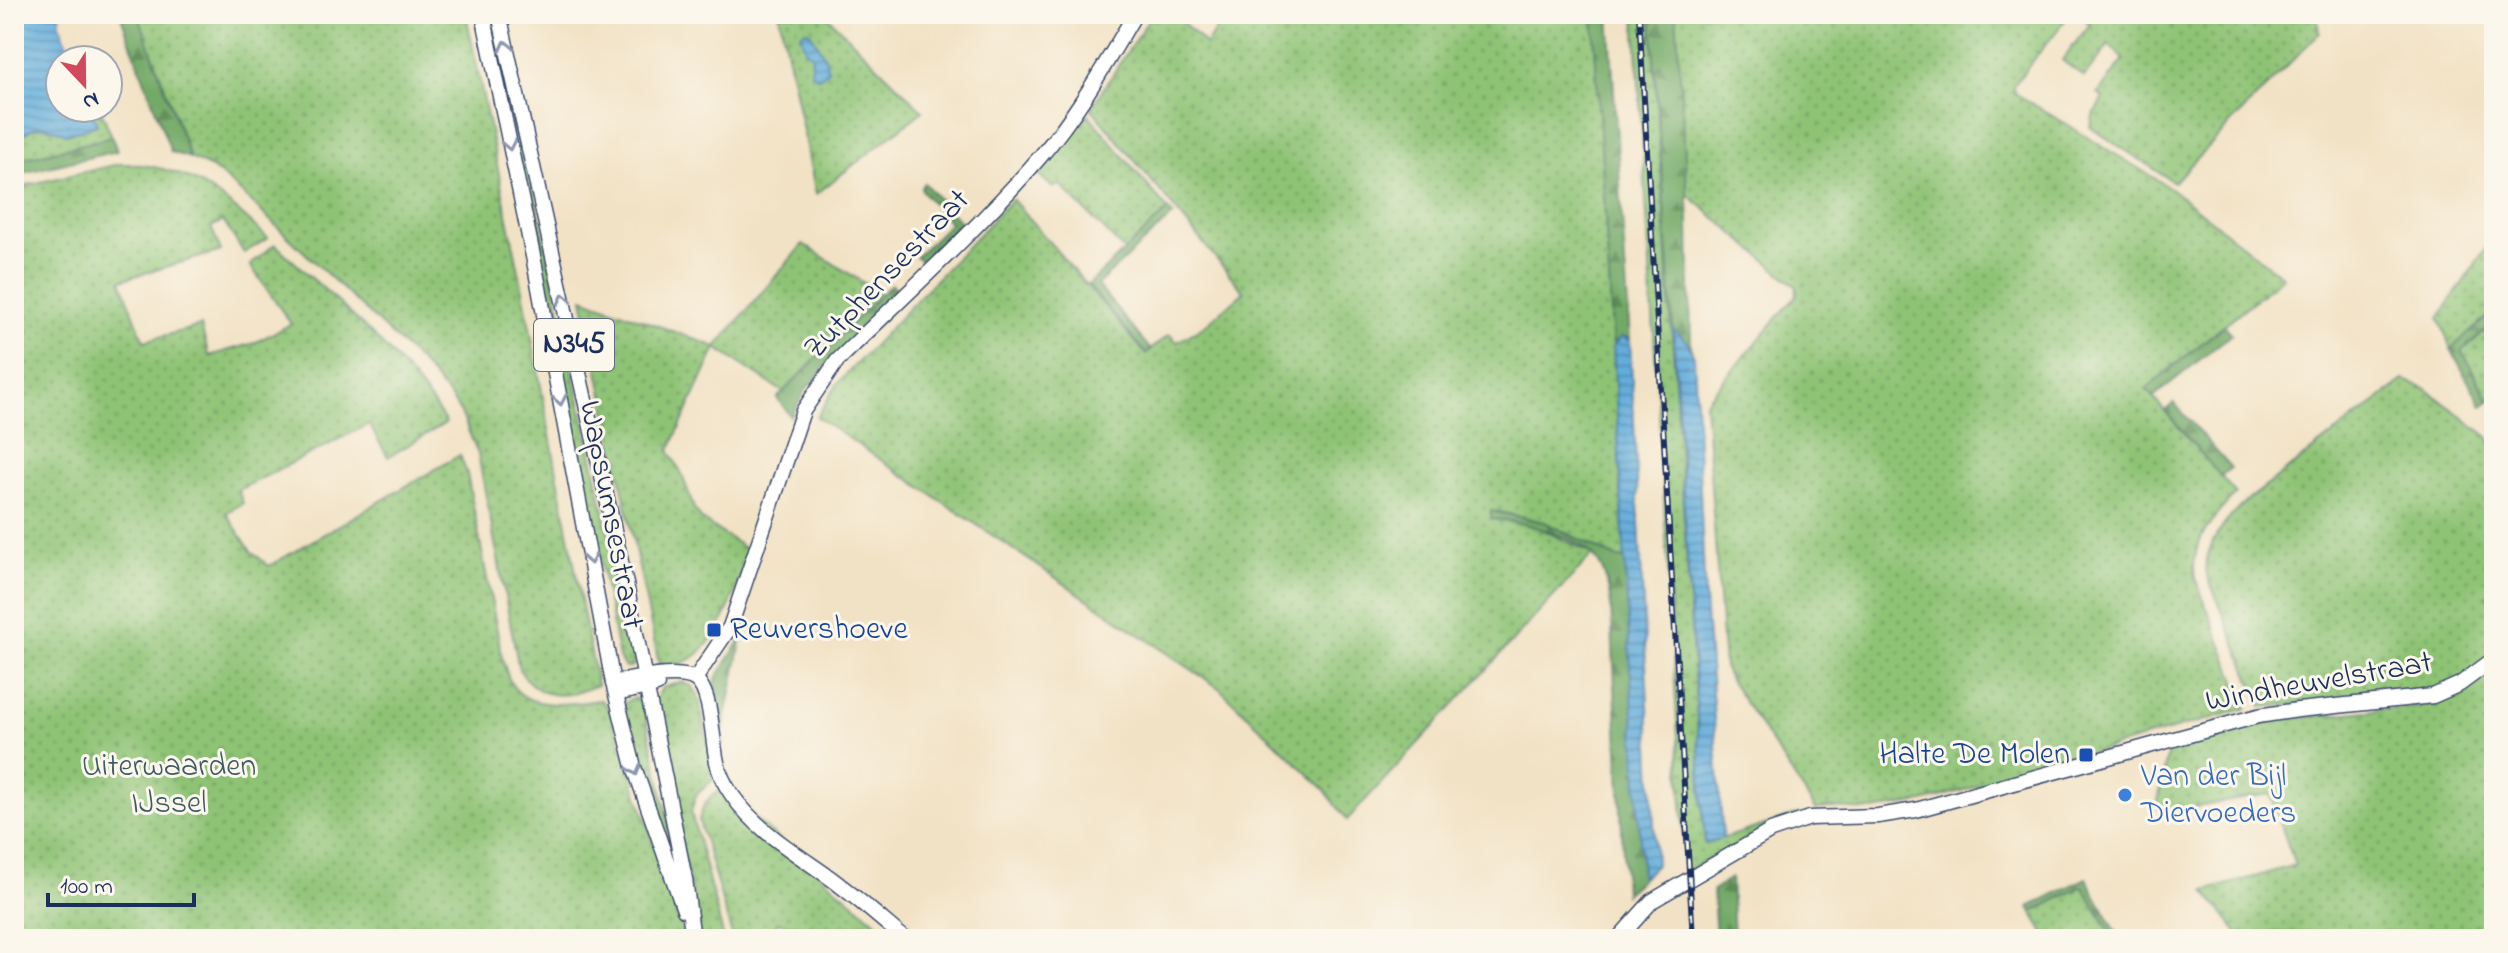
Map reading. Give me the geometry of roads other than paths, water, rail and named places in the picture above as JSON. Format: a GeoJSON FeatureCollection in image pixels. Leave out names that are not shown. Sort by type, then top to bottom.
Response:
{"type":"FeatureCollection","features":[{"type":"Feature","properties":{"kind":"street","name":"Wapsumsestraat"},"geometry":{"type":"LineString","coordinates":[[483,14],[534,261],[614,689],[626,741],[649,814],[692,932]]}},
{"type":"Feature","properties":{"kind":"street","name":"Wapsumsestraat"},"geometry":{"type":"LineString","coordinates":[[499,14],[556,262],[645,683],[685,879],[692,932]]}},
{"type":"Feature","properties":{"kind":"street","name":"Zutphensestraat"},"geometry":{"type":"LineString","coordinates":[[695,679],[730,627],[803,411],[818,386],[837,361],[989,212],[1042,155],[1080,105],[1135,14]]}},
{"type":"Feature","properties":{"kind":"street","name":"Windheuvelstraat"},"geometry":{"type":"LineString","coordinates":[[1618,939],[1638,913],[1667,890],[1771,831],[1798,821],[1829,816],[1878,816],[1916,810],[2258,716],[2433,696],[2460,684],[2494,659]]}},
{"type":"Feature","properties":{"kind":"street"},"geometry":{"type":"LineString","coordinates":[[614,689],[686,675],[695,679],[705,694],[717,763],[724,781],[741,807],[759,826],[905,939]]}},
{"type":"Feature","properties":{"kind":"water"},"geometry":{"type":"Polygon","coordinates":[[[34,14],[61,14],[59,22],[67,44],[44,44],[44,124],[97,125],[66,134],[49,127],[34,128],[23,134],[18,148],[14,150],[14,28],[34,14]]]}},
{"type":"Feature","properties":{"kind":"water"},"geometry":{"type":"Polygon","coordinates":[[[805,30],[810,32],[825,57],[828,71],[819,78],[811,73],[812,55],[806,51],[800,35],[805,30]]]}},
{"type":"Feature","properties":{"kind":"water"},"geometry":{"type":"Polygon","coordinates":[[[1673,329],[1687,341],[1694,356],[1705,599],[1723,838],[1705,844],[1673,329]]]}},
{"type":"Feature","properties":{"kind":"water"},"geometry":{"type":"Polygon","coordinates":[[[1622,337],[1630,341],[1656,865],[1642,878],[1613,345],[1622,337]]]}},
{"type":"Feature","properties":{"kind":"railway"},"geometry":{"type":"LineString","coordinates":[[1639,14],[1693,939]]}},
{"type":"Feature","properties":{"kind":"place","name":"Reuvershoeve"},"geometry":{"type":"Point","coordinates":[714,630]}},
{"type":"Feature","properties":{"kind":"place","name":"Halte De Molen"},"geometry":{"type":"Point","coordinates":[2086,755]}},
{"type":"Feature","properties":{"kind":"place","name":"Van der Bijl Diervoeders"},"geometry":{"type":"Point","coordinates":[2125,795]}},
{"type":"Feature","properties":{"kind":"park label","name":"Uiterwaarden IJssel"},"geometry":{"type":"Point","coordinates":[169,786]}}]}
